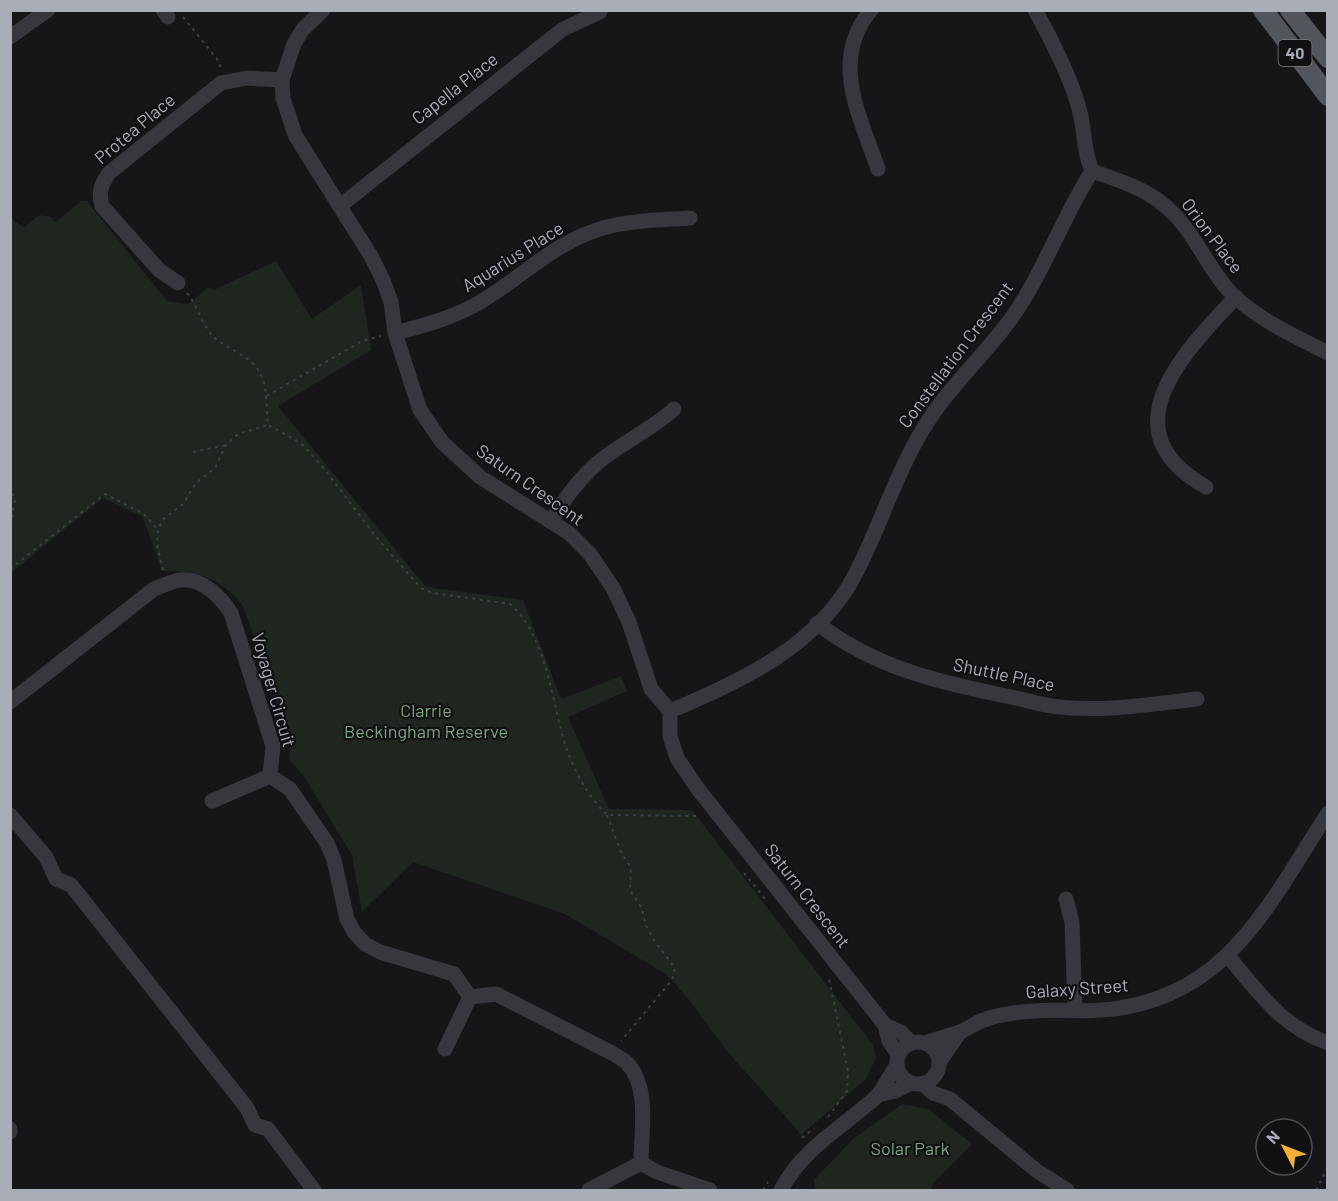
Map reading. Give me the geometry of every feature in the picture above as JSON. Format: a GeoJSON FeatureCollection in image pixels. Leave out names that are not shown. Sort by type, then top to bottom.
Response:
{"type":"FeatureCollection","features":[{"type":"Feature","properties":{"kind":"main road","name":"40"},"geometry":{"type":"LineString","coordinates":[[1263,10],[1328,96]]}},
{"type":"Feature","properties":{"kind":"main road","name":"40"},"geometry":{"type":"LineString","coordinates":[[1290,10],[1328,58]]}},
{"type":"Feature","properties":{"kind":"street"},"geometry":{"type":"LineString","coordinates":[[10,38],[48,10]]}},
{"type":"Feature","properties":{"kind":"street","name":"Saturn Crescent"},"geometry":{"type":"LineString","coordinates":[[323,10],[303,29],[294,44],[282,80],[283,98],[296,135],[383,280],[390,302],[395,333],[420,410],[442,442],[480,477],[569,533],[590,554],[614,588],[629,622],[651,689],[670,711],[670,736],[677,758],[698,789],[885,1025],[889,1041],[898,1060]]}},
{"type":"Feature","properties":{"kind":"street"},"geometry":{"type":"LineString","coordinates":[[872,10],[853,45],[849,77],[878,169]]}},
{"type":"Feature","properties":{"kind":"street"},"geometry":{"type":"LineString","coordinates":[[1035,10],[1076,99],[1081,117],[1086,158],[1092,171]]}},
{"type":"Feature","properties":{"kind":"street","name":"Capella Place"},"geometry":{"type":"LineString","coordinates":[[340,206],[563,29],[600,12]]}},
{"type":"Feature","properties":{"kind":"street"},"geometry":{"type":"LineString","coordinates":[[226,81],[247,78],[282,80]]}},
{"type":"Feature","properties":{"kind":"street","name":"Protea Place"},"geometry":{"type":"LineString","coordinates":[[178,283],[159,270],[102,206],[100,190],[109,172],[226,81]]}},
{"type":"Feature","properties":{"kind":"street","name":"Orion Place"},"geometry":{"type":"LineString","coordinates":[[1092,171],[1131,183],[1148,192],[1174,213],[1224,285],[1236,297],[1288,333],[1328,353]]}},
{"type":"Feature","properties":{"kind":"street","name":"Constellation Crescent"},"geometry":{"type":"LineString","coordinates":[[670,711],[758,672],[794,646],[817,623],[855,575],[911,448],[923,429],[1023,300],[1079,189],[1092,171]]}},
{"type":"Feature","properties":{"kind":"street","name":"Aquarius Place"},"geometry":{"type":"LineString","coordinates":[[395,333],[441,321],[475,305],[553,250],[603,228],[643,221],[690,218]]}},
{"type":"Feature","properties":{"kind":"street"},"geometry":{"type":"LineString","coordinates":[[1206,488],[1186,476],[1171,462],[1162,444],[1157,425],[1159,402],[1167,382],[1207,328],[1236,297]]}},
{"type":"Feature","properties":{"kind":"street"},"geometry":{"type":"LineString","coordinates":[[551,522],[565,498],[602,460],[658,423],[674,409]]}},
{"type":"Feature","properties":{"kind":"street","name":"Voyager Circuit"},"geometry":{"type":"LineString","coordinates":[[10,702],[154,589],[182,579],[204,586],[220,597],[231,613],[273,746],[270,776]]}},
{"type":"Feature","properties":{"kind":"street","name":"Shuttle Place"},"geometry":{"type":"LineString","coordinates":[[817,623],[836,638],[874,659],[911,673],[976,690],[1060,707],[1133,706],[1197,699]]}},
{"type":"Feature","properties":{"kind":"street"},"geometry":{"type":"LineString","coordinates":[[212,801],[270,776],[290,789],[327,843],[334,860],[347,920],[354,933],[365,944],[380,952],[454,974],[470,997]]}},
{"type":"Feature","properties":{"kind":"street","name":"Galaxy Street"},"geometry":{"type":"LineString","coordinates":[[919,1043],[960,1032],[983,1020],[1023,1012],[1137,1005],[1180,990],[1202,977],[1228,956],[1272,901],[1328,813]]}},
{"type":"Feature","properties":{"kind":"street"},"geometry":{"type":"LineString","coordinates":[[10,815],[46,857],[56,879],[71,885],[247,1108],[255,1125],[268,1129],[314,1191]]}},
{"type":"Feature","properties":{"kind":"street"},"geometry":{"type":"LineString","coordinates":[[1066,899],[1072,922],[1075,1010]]}},
{"type":"Feature","properties":{"kind":"street"},"geometry":{"type":"LineString","coordinates":[[1228,956],[1272,1010],[1292,1026],[1328,1043]]}},
{"type":"Feature","properties":{"kind":"street"},"geometry":{"type":"LineString","coordinates":[[470,997],[496,994],[612,1053],[627,1064],[639,1082],[642,1119],[640,1163]]}},
{"type":"Feature","properties":{"kind":"street"},"geometry":{"type":"LineString","coordinates":[[445,1049],[470,997]]}},
{"type":"Feature","properties":{"kind":"street","name":"Saturn Crescent"},"geometry":{"type":"LineString","coordinates":[[885,1025],[919,1043]]}},
{"type":"Feature","properties":{"kind":"street","name":"Galaxy Street"},"geometry":{"type":"LineString","coordinates":[[939,1067],[960,1032]]}},
{"type":"Feature","properties":{"kind":"street"},"geometry":{"type":"LineString","coordinates":[[781,1191],[804,1159],[826,1136],[878,1095],[898,1060],[919,1043],[935,1049],[950,1099]]}},
{"type":"Feature","properties":{"kind":"street"},"geometry":{"type":"LineString","coordinates":[[898,1060],[901,1077],[950,1099],[1037,1170],[1067,1191]]}},
{"type":"Feature","properties":{"kind":"street"},"geometry":{"type":"LineString","coordinates":[[878,1095],[917,1084],[939,1067]]}},
{"type":"Feature","properties":{"kind":"street"},"geometry":{"type":"LineString","coordinates":[[589,1191],[640,1163]]}},
{"type":"Feature","properties":{"kind":"street"},"geometry":{"type":"LineString","coordinates":[[640,1163],[657,1172],[711,1191]]}},
{"type":"Feature","properties":{"kind":"path"},"geometry":{"type":"LineString","coordinates":[[165,14],[177,11],[217,59],[226,81]]}},
{"type":"Feature","properties":{"kind":"path"},"geometry":{"type":"LineString","coordinates":[[178,283],[199,310],[213,336],[250,361],[262,373],[267,396],[264,403],[268,425]]}},
{"type":"Feature","properties":{"kind":"path"},"geometry":{"type":"LineString","coordinates":[[267,396],[362,341],[395,333]]}},
{"type":"Feature","properties":{"kind":"path"},"geometry":{"type":"LineString","coordinates":[[167,585],[157,545],[158,530],[162,520],[183,504],[196,483],[215,468],[226,445],[238,434],[268,425],[301,443],[363,521],[422,588],[433,593],[510,604],[517,610],[529,627],[552,686],[560,727],[571,761],[585,788],[607,815],[621,846],[620,850],[631,868],[630,890],[634,899],[655,942],[675,968],[672,981],[612,1053]]}},
{"type":"Feature","properties":{"kind":"path"},"geometry":{"type":"LineString","coordinates":[[193,452],[226,445]]}},
{"type":"Feature","properties":{"kind":"path"},"geometry":{"type":"LineString","coordinates":[[10,486],[15,500],[10,530]]}},
{"type":"Feature","properties":{"kind":"path"},"geometry":{"type":"LineString","coordinates":[[10,569],[105,494],[144,514],[158,530]]}},
{"type":"Feature","properties":{"kind":"path"},"geometry":{"type":"LineString","coordinates":[[607,815],[699,815],[706,823]]}},
{"type":"Feature","properties":{"kind":"path"},"geometry":{"type":"LineString","coordinates":[[739,865],[774,909]]}},
{"type":"Feature","properties":{"kind":"path"},"geometry":{"type":"LineString","coordinates":[[823,971],[829,979],[848,1071],[847,1091],[826,1119]]}},
{"type":"Feature","properties":{"kind":"path"},"geometry":{"type":"LineString","coordinates":[[799,1142],[816,1126]]}},
{"type":"Feature","properties":{"kind":"path"},"geometry":{"type":"LineString","coordinates":[[1316,1191],[1328,1167]]}},
{"type":"Feature","properties":{"kind":"path"},"geometry":{"type":"LineString","coordinates":[[763,1191],[770,1178]]}},
{"type":"Feature","properties":{"kind":"green space","name":"Clarrie Beckingham Reserve"},"geometry":{"type":"Polygon","coordinates":[[[81,201],[87,201],[167,301],[188,304],[209,287],[214,290],[276,261],[312,319],[361,285],[371,350],[278,406],[426,587],[523,600],[561,699],[621,676],[627,691],[568,717],[609,809],[692,810],[873,1045],[876,1058],[866,1079],[801,1135],[734,1059],[674,982],[664,973],[565,914],[413,862],[362,912],[352,855],[303,775],[290,761],[289,737],[243,606],[217,582],[187,572],[162,571],[143,517],[103,498],[11,573],[11,218],[24,228],[39,215],[51,217],[55,222],[81,201]]]}},
{"type":"Feature","properties":{"kind":"green space","name":"Solar Park"},"geometry":{"type":"Polygon","coordinates":[[[902,1104],[928,1109],[972,1144],[931,1186],[932,1190],[816,1190],[814,1180],[853,1139],[902,1104]]]}}]}
